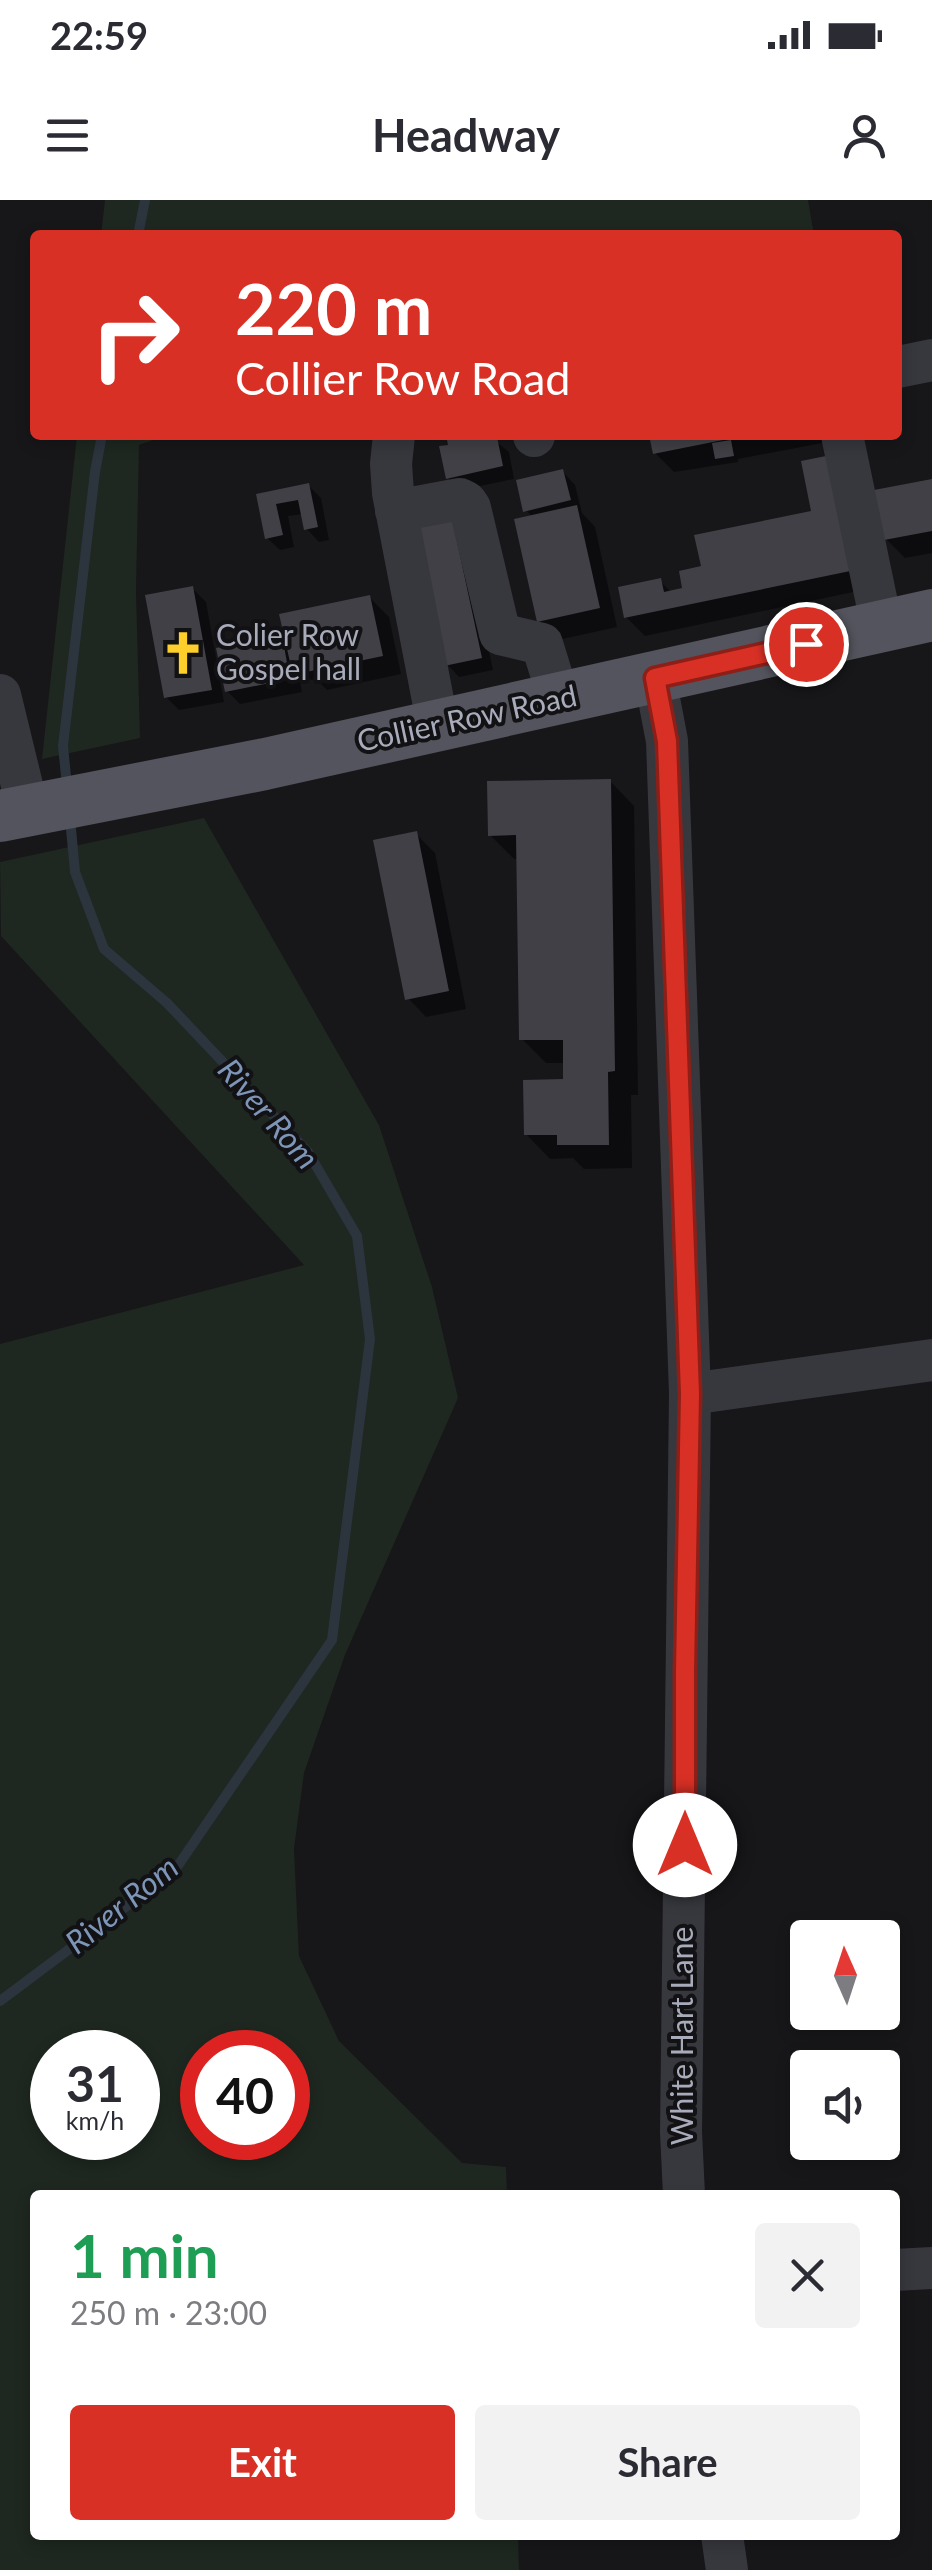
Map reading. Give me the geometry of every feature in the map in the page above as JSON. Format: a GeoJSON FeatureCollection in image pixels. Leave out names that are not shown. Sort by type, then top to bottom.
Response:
{"type":"FeatureCollection","features":[{"type":"Feature","properties":{"kind":"main road","name":"Collier Row Road"},"geometry":{"type":"LineString","coordinates":[[23,811],[265,764],[932,615]]}},
{"type":"Feature","properties":{"kind":"street"},"geometry":{"type":"LineString","coordinates":[[902,366],[932,360]]}},
{"type":"Feature","properties":{"kind":"street"},"geometry":{"type":"LineString","coordinates":[[393,440],[391,464],[396,512],[438,726]]}},
{"type":"Feature","properties":{"kind":"street"},"geometry":{"type":"LineString","coordinates":[[843,440],[882,627]]}},
{"type":"Feature","properties":{"kind":"street"},"geometry":{"type":"LineString","coordinates":[[396,512],[460,498],[466,502],[500,634],[542,644],[559,699]]}},
{"type":"Feature","properties":{"kind":"street","name":"White Hart Lane"},"geometry":{"type":"LineString","coordinates":[[655,678],[667,741],[690,1394],[680,2132],[684,2190]]}},
{"type":"Feature","properties":{"kind":"street"},"geometry":{"type":"LineString","coordinates":[[0,695],[23,811]]}},
{"type":"Feature","properties":{"kind":"street"},"geometry":{"type":"LineString","coordinates":[[690,1394],[932,1360]]}},
{"type":"Feature","properties":{"kind":"street"},"geometry":{"type":"LineString","coordinates":[[900,2270],[932,2268]]}},
{"type":"Feature","properties":{"kind":"street"},"geometry":{"type":"LineString","coordinates":[[723,2540],[728,2570]]}},
{"type":"Feature","properties":{"kind":"shaded area"},"geometry":{"type":"Polygon","coordinates":[[[105,200],[808,200],[813,230],[102,230],[105,200]]]}},
{"type":"Feature","properties":{"kind":"shaded area"},"geometry":{"type":"Polygon","coordinates":[[[76,440],[153,440],[139,445],[136,591],[140,738],[42,759],[76,440]]]}},
{"type":"Feature","properties":{"kind":"shaded area"},"geometry":{"type":"Polygon","coordinates":[[[204,818],[379,1125],[432,1287],[458,1398],[345,1655],[304,1773],[294,1849],[299,1956],[339,2041],[462,2163],[506,2167],[507,2190],[30,2190],[30,2540],[518,2540],[519,2570],[0,2570],[0,1344],[304,1265],[1,936],[0,862],[204,818]]]}},
{"type":"Feature","properties":{"kind":"building"},"geometry":{"type":"Polygon","coordinates":[[[447,440],[498,440],[503,466],[446,479],[439,446],[448,445],[447,440]]]}},
{"type":"Feature","properties":{"kind":"building"},"geometry":{"type":"Polygon","coordinates":[[[650,440],[723,440],[653,454],[650,440]]]}},
{"type":"Feature","properties":{"kind":"building"},"geometry":{"type":"Polygon","coordinates":[[[731,440],[734,456],[715,459],[712,443],[731,440]]]}},
{"type":"Feature","properties":{"kind":"building"},"geometry":{"type":"Polygon","coordinates":[[[836,454],[860,569],[624,618],[618,587],[661,578],[664,592],[682,588],[679,571],[701,566],[694,535],[811,511],[801,461],[836,454]]]}},
{"type":"Feature","properties":{"kind":"building"},"geometry":{"type":"Polygon","coordinates":[[[563,469],[571,500],[523,512],[516,480],[563,469]]]}},
{"type":"Feature","properties":{"kind":"building"},"geometry":{"type":"Polygon","coordinates":[[[932,479],[932,531],[884,540],[874,490],[932,479]]]}},
{"type":"Feature","properties":{"kind":"building"},"geometry":{"type":"Polygon","coordinates":[[[309,483],[318,527],[304,530],[298,500],[276,504],[283,535],[265,539],[256,494],[309,483]]]}},
{"type":"Feature","properties":{"kind":"building"},"geometry":{"type":"Polygon","coordinates":[[[577,505],[600,608],[537,622],[514,519],[577,505]]]}},
{"type":"Feature","properties":{"kind":"building"},"geometry":{"type":"Polygon","coordinates":[[[452,518],[482,658],[444,666],[415,526],[452,518]]]}},
{"type":"Feature","properties":{"kind":"building"},"geometry":{"type":"Polygon","coordinates":[[[193,586],[212,690],[164,698],[145,595],[193,586]]]}},
{"type":"Feature","properties":{"kind":"building"},"geometry":{"type":"Polygon","coordinates":[[[370,595],[383,656],[306,672],[304,659],[290,662],[279,614],[370,595]]]}},
{"type":"Feature","properties":{"kind":"building"},"geometry":{"type":"Polygon","coordinates":[[[282,635],[290,679],[225,692],[216,648],[282,635]]]}},
{"type":"Feature","properties":{"kind":"building"},"geometry":{"type":"Polygon","coordinates":[[[611,779],[615,1071],[608,1072],[609,1145],[557,1145],[557,1135],[524,1135],[523,1080],[563,1079],[563,1040],[519,1040],[516,835],[488,836],[487,781],[611,779]]]}},
{"type":"Feature","properties":{"kind":"building"},"geometry":{"type":"Polygon","coordinates":[[[417,831],[449,991],[405,1000],[373,840],[417,831]]]}},
{"type":"Feature","properties":{"kind":"waterway","name":"River Rom"},"geometry":{"type":"LineString","coordinates":[[139,230],[145,200]]}},
{"type":"Feature","properties":{"kind":"waterway","name":"River Rom"},"geometry":{"type":"LineString","coordinates":[[67,786],[63,746],[101,440]]}},
{"type":"Feature","properties":{"kind":"waterway","name":"River Rom"},"geometry":{"type":"LineString","coordinates":[[0,2001],[175,1870],[332,1640],[370,1339],[357,1236],[308,1152],[167,1003],[104,949],[75,872],[70,818]]}},
{"type":"Feature","properties":{"kind":"place","name":"Colier Row Gospel hall"},"geometry":{"type":"Point","coordinates":[183,653]}},
{"type":"Feature","properties":{"kind":"route"},"geometry":{"type":"LineString","coordinates":[[685,1845],[690,1394],[667,741],[655,678],[806,644]]}}]}
